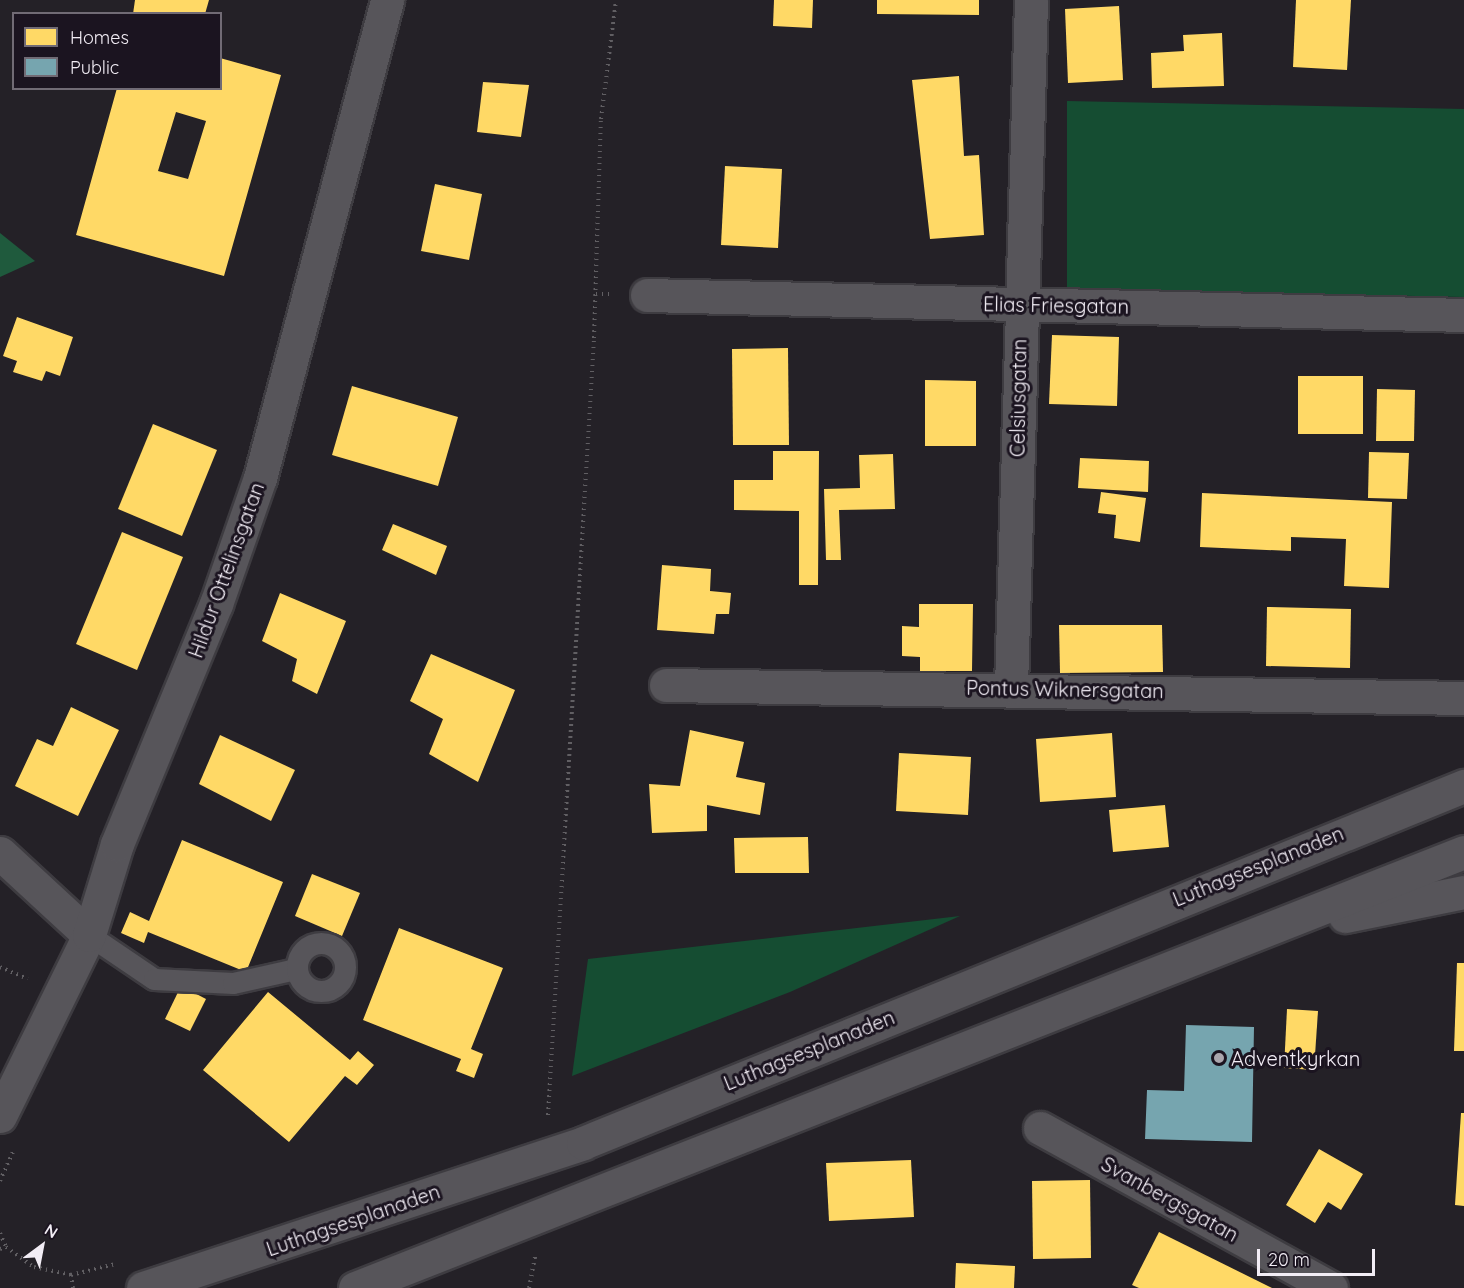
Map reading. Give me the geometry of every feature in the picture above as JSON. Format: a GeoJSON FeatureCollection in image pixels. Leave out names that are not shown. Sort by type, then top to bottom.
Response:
{"type":"FeatureCollection","features":[{"type":"Feature","properties":{"kind":"street","name":"Hildur Ottelinsgatan"},"geometry":{"type":"LineString","coordinates":[[0,1116],[88,935],[117,844],[216,604],[260,478],[387,0]]}},
{"type":"Feature","properties":{"kind":"street","name":"Celsiusgatan"},"geometry":{"type":"LineString","coordinates":[[1011,687],[1020,304],[1031,0]]}},
{"type":"Feature","properties":{"kind":"street","name":"Elias Friesgatan"},"geometry":{"type":"LineString","coordinates":[[647,295],[1464,315]]}},
{"type":"Feature","properties":{"kind":"street","name":"Pontus Wiknersgatan"},"geometry":{"type":"LineString","coordinates":[[666,685],[1011,687],[1464,698]]}},
{"type":"Feature","properties":{"kind":"street","name":"Luthagsesplanaden"},"geometry":{"type":"LineString","coordinates":[[143,1288],[583,1143],[1464,786]]}},
{"type":"Feature","properties":{"kind":"street"},"geometry":{"type":"LineString","coordinates":[[355,1288],[1273,931],[1464,852]]}},
{"type":"Feature","properties":{"kind":"street"},"geometry":{"type":"LineString","coordinates":[[0,853],[88,935]]}},
{"type":"Feature","properties":{"kind":"street"},"geometry":{"type":"LineString","coordinates":[[1273,931],[1464,892]]}},
{"type":"Feature","properties":{"kind":"street","name":"Svanbergsgatan"},"geometry":{"type":"LineString","coordinates":[[1040,1128],[1331,1288]]}},
{"type":"Feature","properties":{"kind":"lane"},"geometry":{"type":"LineString","coordinates":[[88,935],[154,980],[233,983],[295,969]]}},
{"type":"Feature","properties":{"kind":"path"},"geometry":{"type":"LineString","coordinates":[[548,1122],[594,339],[601,119],[616,0]]}},
{"type":"Feature","properties":{"kind":"path"},"geometry":{"type":"LineString","coordinates":[[0,967],[28,979]]}},
{"type":"Feature","properties":{"kind":"path"},"geometry":{"type":"LineString","coordinates":[[0,1233],[6,1247],[34,1267],[71,1275]]}},
{"type":"Feature","properties":{"kind":"path"},"geometry":{"type":"LineString","coordinates":[[529,1288],[537,1243]]}},
{"type":"Feature","properties":{"kind":"path"},"geometry":{"type":"LineString","coordinates":[[0,1249],[6,1247]]}},
{"type":"Feature","properties":{"kind":"green space"},"geometry":{"type":"Polygon","coordinates":[[[1067,101],[1464,109],[1464,297],[1067,289],[1067,101]]]}},
{"type":"Feature","properties":{"kind":"green space"},"geometry":{"type":"Polygon","coordinates":[[[0,233],[35,261],[0,277],[0,233]]]}},
{"type":"Feature","properties":{"kind":"green space"},"geometry":{"type":"Polygon","coordinates":[[[960,916],[790,992],[572,1076],[588,959],[960,916]]]}},
{"type":"Feature","properties":{"kind":"building: Homes"},"geometry":{"type":"Polygon","coordinates":[[[135,0],[209,0],[206,12],[133,12],[135,0]]]}},
{"type":"Feature","properties":{"kind":"building: Homes"},"geometry":{"type":"Polygon","coordinates":[[[774,0],[813,0],[812,28],[773,26],[774,0]]]}},
{"type":"Feature","properties":{"kind":"building: Homes"},"geometry":{"type":"Polygon","coordinates":[[[877,0],[979,0],[979,15],[877,14],[877,0]]]}},
{"type":"Feature","properties":{"kind":"building: Homes"},"geometry":{"type":"Polygon","coordinates":[[[1296,0],[1351,0],[1347,70],[1293,67],[1296,0]]]}},
{"type":"Feature","properties":{"kind":"building: Homes"},"geometry":{"type":"Polygon","coordinates":[[[1119,6],[1123,80],[1068,83],[1065,9],[1119,6]]]}},
{"type":"Feature","properties":{"kind":"building: Homes"},"geometry":{"type":"Polygon","coordinates":[[[1222,33],[1224,86],[1152,88],[1151,53],[1184,51],[1183,35],[1222,33]]]}},
{"type":"Feature","properties":{"kind":"building: Homes"},"geometry":{"type":"Polygon","coordinates":[[[222,59],[281,75],[224,276],[76,235],[116,90],[222,90],[222,59]],[[176,112],[158,171],[188,179],[206,121],[176,112]]]}},
{"type":"Feature","properties":{"kind":"building: Homes"},"geometry":{"type":"Polygon","coordinates":[[[959,76],[964,156],[979,155],[984,235],[930,239],[912,80],[959,76]]]}},
{"type":"Feature","properties":{"kind":"building: Homes"},"geometry":{"type":"Polygon","coordinates":[[[483,82],[529,85],[521,137],[477,132],[483,82]]]}},
{"type":"Feature","properties":{"kind":"building: Homes"},"geometry":{"type":"Polygon","coordinates":[[[725,166],[782,169],[778,248],[721,245],[725,166]]]}},
{"type":"Feature","properties":{"kind":"building: Homes"},"geometry":{"type":"Polygon","coordinates":[[[435,184],[482,194],[469,260],[421,251],[435,184]]]}},
{"type":"Feature","properties":{"kind":"building: Homes"},"geometry":{"type":"Polygon","coordinates":[[[17,317],[73,337],[60,376],[46,371],[42,381],[13,372],[17,361],[3,356],[17,317]]]}},
{"type":"Feature","properties":{"kind":"building: Homes"},"geometry":{"type":"Polygon","coordinates":[[[1052,335],[1119,337],[1117,406],[1049,404],[1052,335]]]}},
{"type":"Feature","properties":{"kind":"building: Homes"},"geometry":{"type":"Polygon","coordinates":[[[788,348],[789,445],[733,445],[732,349],[788,348]]]}},
{"type":"Feature","properties":{"kind":"building: Homes"},"geometry":{"type":"Polygon","coordinates":[[[1298,376],[1363,376],[1363,434],[1298,434],[1298,376]]]}},
{"type":"Feature","properties":{"kind":"building: Homes"},"geometry":{"type":"Polygon","coordinates":[[[925,380],[976,381],[976,446],[925,446],[925,380]]]}},
{"type":"Feature","properties":{"kind":"building: Homes"},"geometry":{"type":"Polygon","coordinates":[[[352,386],[458,417],[438,486],[332,455],[352,386]]]}},
{"type":"Feature","properties":{"kind":"building: Homes"},"geometry":{"type":"Polygon","coordinates":[[[1377,389],[1415,390],[1414,441],[1376,441],[1377,389]]]}},
{"type":"Feature","properties":{"kind":"building: Homes"},"geometry":{"type":"Polygon","coordinates":[[[153,424],[217,450],[182,536],[118,509],[153,424]]]}},
{"type":"Feature","properties":{"kind":"building: Homes"},"geometry":{"type":"Polygon","coordinates":[[[773,451],[819,451],[818,585],[799,585],[799,511],[734,510],[734,480],[773,480],[773,451]]]}},
{"type":"Feature","properties":{"kind":"building: Homes"},"geometry":{"type":"Polygon","coordinates":[[[1369,452],[1409,453],[1407,499],[1368,498],[1369,452]]]}},
{"type":"Feature","properties":{"kind":"building: Homes"},"geometry":{"type":"Polygon","coordinates":[[[893,454],[895,509],[839,510],[841,560],[826,560],[824,489],[860,488],[859,455],[893,454]]]}},
{"type":"Feature","properties":{"kind":"building: Homes"},"geometry":{"type":"Polygon","coordinates":[[[1080,458],[1149,461],[1148,492],[1078,488],[1080,458]]]}},
{"type":"Feature","properties":{"kind":"building: Homes"},"geometry":{"type":"Polygon","coordinates":[[[1101,492],[1146,498],[1140,542],[1114,538],[1116,515],[1098,513],[1101,492]]]}},
{"type":"Feature","properties":{"kind":"building: Homes"},"geometry":{"type":"Polygon","coordinates":[[[1202,493],[1392,502],[1389,588],[1344,586],[1346,539],[1291,537],[1291,551],[1200,547],[1202,493]]]}},
{"type":"Feature","properties":{"kind":"building: Homes"},"geometry":{"type":"Polygon","coordinates":[[[393,524],[447,546],[436,575],[382,550],[393,524]]]}},
{"type":"Feature","properties":{"kind":"building: Homes"},"geometry":{"type":"Polygon","coordinates":[[[122,532],[183,557],[137,670],[76,644],[122,532]]]}},
{"type":"Feature","properties":{"kind":"building: Homes"},"geometry":{"type":"Polygon","coordinates":[[[662,565],[711,569],[710,591],[731,593],[729,614],[716,614],[714,634],[657,630],[662,565]]]}},
{"type":"Feature","properties":{"kind":"building: Homes"},"geometry":{"type":"Polygon","coordinates":[[[280,593],[346,621],[317,694],[292,681],[297,659],[262,641],[280,593]]]}},
{"type":"Feature","properties":{"kind":"building: Homes"},"geometry":{"type":"Polygon","coordinates":[[[919,604],[973,604],[972,671],[920,671],[920,657],[902,656],[902,626],[919,627],[919,604]]]}},
{"type":"Feature","properties":{"kind":"building: Homes"},"geometry":{"type":"Polygon","coordinates":[[[1267,607],[1351,609],[1350,668],[1266,666],[1267,607]]]}},
{"type":"Feature","properties":{"kind":"building: Homes"},"geometry":{"type":"Polygon","coordinates":[[[1059,625],[1162,625],[1163,672],[1060,673],[1059,625]]]}},
{"type":"Feature","properties":{"kind":"building: Homes"},"geometry":{"type":"Polygon","coordinates":[[[431,654],[515,690],[478,782],[429,754],[443,719],[410,701],[431,654]]]}},
{"type":"Feature","properties":{"kind":"building: Homes"},"geometry":{"type":"Polygon","coordinates":[[[71,707],[119,730],[78,816],[15,786],[37,739],[53,746],[71,707]]]}},
{"type":"Feature","properties":{"kind":"building: Homes"},"geometry":{"type":"Polygon","coordinates":[[[690,730],[744,742],[736,777],[765,783],[760,815],[707,805],[707,831],[652,833],[649,784],[680,786],[690,730]]]}},
{"type":"Feature","properties":{"kind":"building: Homes"},"geometry":{"type":"Polygon","coordinates":[[[1112,733],[1116,797],[1040,802],[1036,739],[1112,733]]]}},
{"type":"Feature","properties":{"kind":"building: Homes"},"geometry":{"type":"Polygon","coordinates":[[[220,735],[295,770],[271,821],[199,784],[220,735]]]}},
{"type":"Feature","properties":{"kind":"building: Homes"},"geometry":{"type":"Polygon","coordinates":[[[899,753],[971,757],[968,815],[896,811],[899,753]]]}},
{"type":"Feature","properties":{"kind":"building: Homes"},"geometry":{"type":"Polygon","coordinates":[[[1165,805],[1169,847],[1113,852],[1109,810],[1165,805]]]}},
{"type":"Feature","properties":{"kind":"building: Homes"},"geometry":{"type":"Polygon","coordinates":[[[808,837],[809,873],[735,873],[734,838],[808,837]]]}},
{"type":"Feature","properties":{"kind":"building: Homes"},"geometry":{"type":"Polygon","coordinates":[[[182,840],[283,882],[246,972],[148,932],[144,943],[121,933],[130,912],[149,921],[182,840]]]}},
{"type":"Feature","properties":{"kind":"building: Homes"},"geometry":{"type":"Polygon","coordinates":[[[312,874],[360,893],[342,936],[295,916],[312,874]]]}},
{"type":"Feature","properties":{"kind":"building: Homes"},"geometry":{"type":"Polygon","coordinates":[[[399,928],[503,968],[471,1049],[483,1054],[474,1078],[456,1071],[461,1059],[363,1020],[399,928]]]}},
{"type":"Feature","properties":{"kind":"building: Homes"},"geometry":{"type":"Polygon","coordinates":[[[1457,963],[1464,963],[1464,1051],[1454,1051],[1457,963]]]}},
{"type":"Feature","properties":{"kind":"building: Homes"},"geometry":{"type":"Polygon","coordinates":[[[181,986],[206,999],[190,1031],[165,1019],[181,986]]]}},
{"type":"Feature","properties":{"kind":"building: Homes"},"geometry":{"type":"Polygon","coordinates":[[[268,992],[350,1060],[358,1051],[374,1065],[357,1085],[345,1076],[289,1142],[203,1070],[268,992]]]}},
{"type":"Feature","properties":{"kind":"building: Homes"},"geometry":{"type":"Polygon","coordinates":[[[1287,1009],[1318,1011],[1314,1070],[1284,1068],[1287,1009]]]}},
{"type":"Feature","properties":{"kind":"building: Homes"},"geometry":{"type":"Polygon","coordinates":[[[1461,1113],[1464,1113],[1464,1206],[1455,1205],[1461,1113]]]}},
{"type":"Feature","properties":{"kind":"building: Homes"},"geometry":{"type":"Polygon","coordinates":[[[1319,1149],[1363,1174],[1341,1210],[1328,1202],[1315,1223],[1286,1205],[1319,1149]]]}},
{"type":"Feature","properties":{"kind":"building: Homes"},"geometry":{"type":"Polygon","coordinates":[[[911,1160],[914,1217],[829,1221],[826,1163],[911,1160]]]}},
{"type":"Feature","properties":{"kind":"building: Homes"},"geometry":{"type":"Polygon","coordinates":[[[1090,1180],[1091,1258],[1033,1259],[1032,1181],[1090,1180]]]}},
{"type":"Feature","properties":{"kind":"building: Homes"},"geometry":{"type":"Polygon","coordinates":[[[1159,1232],[1272,1288],[1139,1288],[1132,1285],[1159,1232]]]}},
{"type":"Feature","properties":{"kind":"building: Homes"},"geometry":{"type":"Polygon","coordinates":[[[956,1263],[1015,1266],[1014,1288],[955,1288],[956,1263]]]}},
{"type":"Feature","properties":{"kind":"building: Public","name":"Adventkyrkan"},"geometry":{"type":"Polygon","coordinates":[[[1186,1025],[1254,1027],[1252,1142],[1145,1139],[1147,1090],[1184,1091],[1186,1025]]]}},
{"type":"Feature","properties":{"kind":"place","name":"Adventkyrkan"},"geometry":{"type":"Point","coordinates":[1219,1058]}}]}
